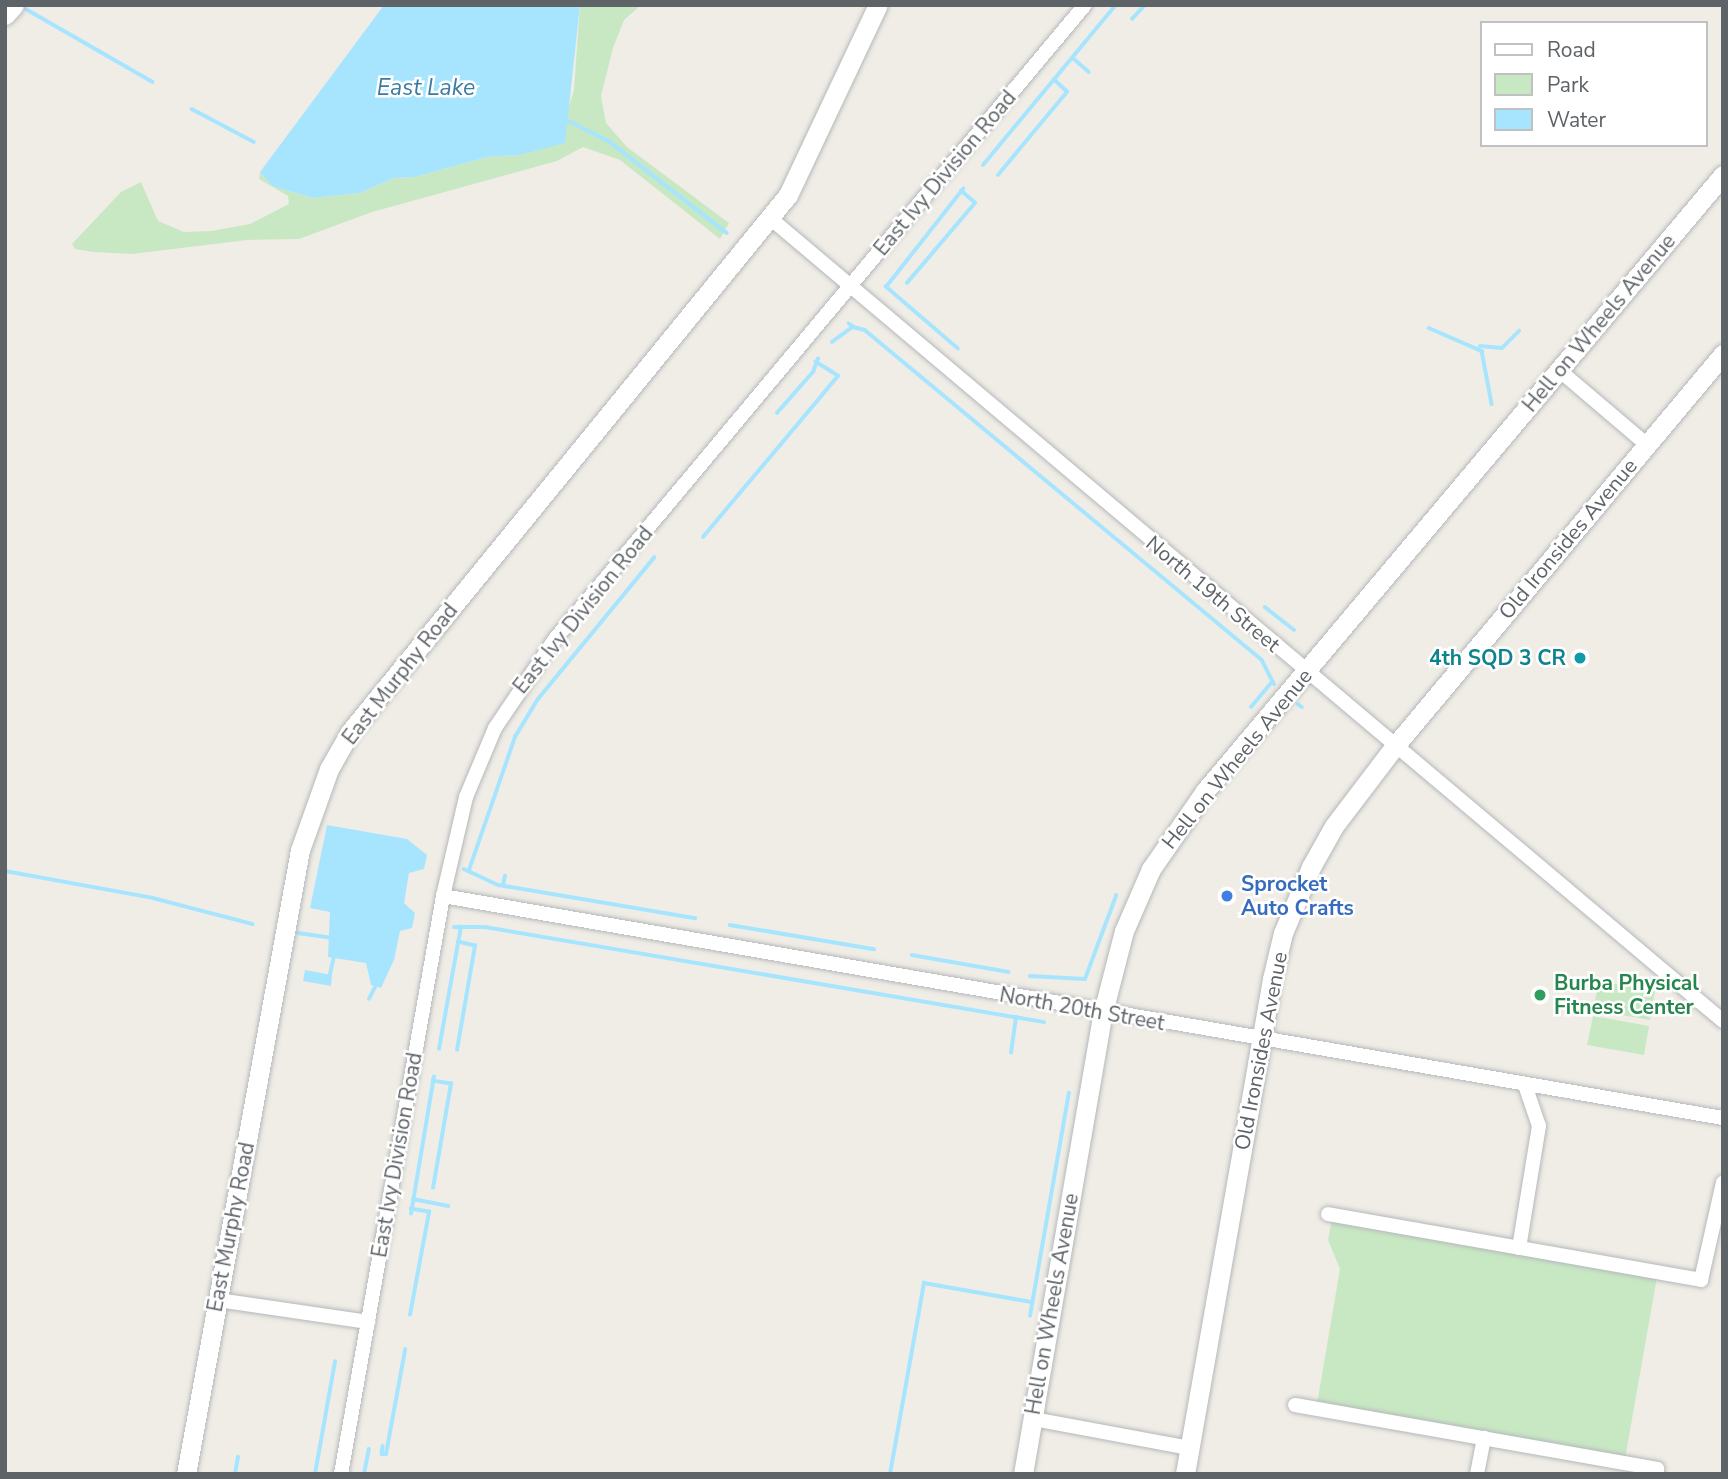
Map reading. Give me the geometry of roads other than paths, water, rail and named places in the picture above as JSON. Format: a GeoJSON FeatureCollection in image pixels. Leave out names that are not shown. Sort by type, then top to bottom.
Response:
{"type":"FeatureCollection","features":[{"type":"Feature","properties":{"kind":"street"},"geometry":{"type":"LineString","coordinates":[[5,15],[14,5]]}},
{"type":"Feature","properties":{"kind":"street","name":"East Murphy Road"},"geometry":{"type":"LineString","coordinates":[[186,1474],[300,850],[329,769],[365,714],[770,218],[800,175],[878,5]]}},
{"type":"Feature","properties":{"kind":"street","name":"East Ivy Division Road"},"geometry":{"type":"LineString","coordinates":[[341,1474],[443,896],[466,797],[479,761],[512,697],[555,639],[1085,5]]}},
{"type":"Feature","properties":{"kind":"street","name":"Hell on Wheels Avenue"},"geometry":{"type":"LineString","coordinates":[[1023,1474],[1103,1012],[1124,931],[1151,869],[1205,791],[1723,175]]}},
{"type":"Feature","properties":{"kind":"street","name":"North 19th Street"},"geometry":{"type":"LineString","coordinates":[[770,218],[1394,747],[1723,1021]]}},
{"type":"Feature","properties":{"kind":"street","name":"Old Ironsides Avenue"},"geometry":{"type":"LineString","coordinates":[[1185,1474],[1277,954],[1299,891],[1334,826],[1394,747],[1723,354]]}},
{"type":"Feature","properties":{"kind":"street"},"geometry":{"type":"LineString","coordinates":[[1559,370],[1647,445]]}},
{"type":"Feature","properties":{"kind":"street","name":"North 20th Street"},"geometry":{"type":"LineString","coordinates":[[443,896],[1261,1042],[1723,1118]]}},
{"type":"Feature","properties":{"kind":"street"},"geometry":{"type":"LineString","coordinates":[[1518,1248],[1539,1126],[1525,1085]]}},
{"type":"Feature","properties":{"kind":"street"},"geometry":{"type":"LineString","coordinates":[[1328,1214],[1701,1280],[1723,1182]]}},
{"type":"Feature","properties":{"kind":"street"},"geometry":{"type":"LineString","coordinates":[[218,1300],[368,1322]]}},
{"type":"Feature","properties":{"kind":"street"},"geometry":{"type":"LineString","coordinates":[[1295,1405],[1657,1469],[1657,1474]]}},
{"type":"Feature","properties":{"kind":"street"},"geometry":{"type":"LineString","coordinates":[[1033,1419],[1189,1448]]}},
{"type":"Feature","properties":{"kind":"street"},"geometry":{"type":"LineString","coordinates":[[1478,1474],[1484,1438]]}},
{"type":"Feature","properties":{"kind":"water","name":"East Lake"},"geometry":{"type":"Polygon","coordinates":[[[384,5],[580,5],[565,143],[519,155],[487,157],[415,177],[394,178],[360,193],[313,198],[272,186],[260,172],[384,5]]]}},
{"type":"Feature","properties":{"kind":"water"},"geometry":{"type":"Polygon","coordinates":[[[327,825],[407,839],[427,855],[424,869],[409,873],[404,903],[415,913],[412,928],[400,931],[394,960],[381,988],[371,985],[366,963],[328,957],[330,912],[310,908],[327,825]]]}},
{"type":"Feature","properties":{"kind":"water"},"geometry":{"type":"Polygon","coordinates":[[[305,970],[332,975],[331,986],[303,981],[305,970]]]}},
{"type":"Feature","properties":{"kind":"waterway"},"geometry":{"type":"LineString","coordinates":[[983,165],[1116,5]]}},
{"type":"Feature","properties":{"kind":"waterway"},"geometry":{"type":"LineString","coordinates":[[1132,19],[1145,5]]}},
{"type":"Feature","properties":{"kind":"waterway"},"geometry":{"type":"LineString","coordinates":[[26,9],[153,82]]}},
{"type":"Feature","properties":{"kind":"waterway"},"geometry":{"type":"LineString","coordinates":[[1073,58],[1089,72]]}},
{"type":"Feature","properties":{"kind":"waterway"},"geometry":{"type":"LineString","coordinates":[[998,175],[1067,92],[1054,80]]}},
{"type":"Feature","properties":{"kind":"waterway"},"geometry":{"type":"LineString","coordinates":[[192,109],[254,142]]}},
{"type":"Feature","properties":{"kind":"waterway"},"geometry":{"type":"LineString","coordinates":[[563,118],[610,142],[727,233]]}},
{"type":"Feature","properties":{"kind":"waterway"},"geometry":{"type":"LineString","coordinates":[[958,349],[886,287],[963,189]]}},
{"type":"Feature","properties":{"kind":"waterway"},"geometry":{"type":"LineString","coordinates":[[907,283],[975,203],[961,191]]}},
{"type":"Feature","properties":{"kind":"waterway"},"geometry":{"type":"LineString","coordinates":[[832,342],[853,327],[849,324]]}},
{"type":"Feature","properties":{"kind":"waterway"},"geometry":{"type":"LineString","coordinates":[[853,327],[865,330],[1262,660],[1274,684]]}},
{"type":"Feature","properties":{"kind":"waterway"},"geometry":{"type":"LineString","coordinates":[[1429,328],[1482,351],[1492,404]]}},
{"type":"Feature","properties":{"kind":"waterway"},"geometry":{"type":"LineString","coordinates":[[1480,346],[1502,348],[1519,331]]}},
{"type":"Feature","properties":{"kind":"waterway"},"geometry":{"type":"LineString","coordinates":[[777,413],[813,372],[818,359]]}},
{"type":"Feature","properties":{"kind":"waterway"},"geometry":{"type":"LineString","coordinates":[[703,537],[838,376],[816,362]]}},
{"type":"Feature","properties":{"kind":"waterway"},"geometry":{"type":"LineString","coordinates":[[469,870],[515,737],[538,699],[654,558]]}},
{"type":"Feature","properties":{"kind":"waterway"},"geometry":{"type":"LineString","coordinates":[[1265,607],[1294,630]]}},
{"type":"Feature","properties":{"kind":"waterway"},"geometry":{"type":"LineString","coordinates":[[1251,707],[1272,682]]}},
{"type":"Feature","properties":{"kind":"waterway"},"geometry":{"type":"LineString","coordinates":[[1298,704],[1302,707]]}},
{"type":"Feature","properties":{"kind":"waterway"},"geometry":{"type":"LineString","coordinates":[[464,869],[499,885],[695,918]]}},
{"type":"Feature","properties":{"kind":"waterway"},"geometry":{"type":"LineString","coordinates":[[5,871],[153,898],[253,924]]}},
{"type":"Feature","properties":{"kind":"waterway"},"geometry":{"type":"LineString","coordinates":[[503,885],[505,876]]}},
{"type":"Feature","properties":{"kind":"waterway"},"geometry":{"type":"LineString","coordinates":[[1030,976],[1085,979],[1116,896]]}},
{"type":"Feature","properties":{"kind":"waterway"},"geometry":{"type":"LineString","coordinates":[[730,925],[874,949]]}},
{"type":"Feature","properties":{"kind":"waterway"},"geometry":{"type":"LineString","coordinates":[[454,927],[485,927],[1044,1022]]}},
{"type":"Feature","properties":{"kind":"waterway"},"geometry":{"type":"LineString","coordinates":[[439,1049],[461,927]]}},
{"type":"Feature","properties":{"kind":"waterway"},"geometry":{"type":"LineString","coordinates":[[298,933],[333,938]]}},
{"type":"Feature","properties":{"kind":"waterway"},"geometry":{"type":"LineString","coordinates":[[457,1050],[475,946],[458,942]]}},
{"type":"Feature","properties":{"kind":"waterway"},"geometry":{"type":"LineString","coordinates":[[912,955],[1009,972]]}},
{"type":"Feature","properties":{"kind":"waterway"},"geometry":{"type":"LineString","coordinates":[[330,974],[334,956]]}},
{"type":"Feature","properties":{"kind":"waterway"},"geometry":{"type":"LineString","coordinates":[[369,999],[377,983]]}},
{"type":"Feature","properties":{"kind":"waterway"},"geometry":{"type":"LineString","coordinates":[[1011,1053],[1016,1017]]}},
{"type":"Feature","properties":{"kind":"waterway"},"geometry":{"type":"LineString","coordinates":[[411,1214],[434,1077]]}},
{"type":"Feature","properties":{"kind":"waterway"},"geometry":{"type":"LineString","coordinates":[[433,1081],[451,1084],[433,1188]]}},
{"type":"Feature","properties":{"kind":"waterway"},"geometry":{"type":"LineString","coordinates":[[1030,1316],[1069,1093]]}},
{"type":"Feature","properties":{"kind":"waterway"},"geometry":{"type":"LineString","coordinates":[[413,1199],[448,1206]]}},
{"type":"Feature","properties":{"kind":"waterway"},"geometry":{"type":"LineString","coordinates":[[410,1315],[429,1212],[411,1209]]}},
{"type":"Feature","properties":{"kind":"waterway"},"geometry":{"type":"LineString","coordinates":[[890,1474],[924,1283],[1032,1302]]}},
{"type":"Feature","properties":{"kind":"waterway"},"geometry":{"type":"LineString","coordinates":[[383,1446],[382,1454],[386,1454],[405,1350]]}},
{"type":"Feature","properties":{"kind":"waterway"},"geometry":{"type":"LineString","coordinates":[[315,1474],[335,1362]]}},
{"type":"Feature","properties":{"kind":"waterway"},"geometry":{"type":"LineString","coordinates":[[364,1474],[369,1449]]}},
{"type":"Feature","properties":{"kind":"waterway"},"geometry":{"type":"LineString","coordinates":[[235,1474],[238,1457]]}},
{"type":"Feature","properties":{"kind":"place","name":"4th SQD 3 CR"},"geometry":{"type":"Point","coordinates":[1580,658]}},
{"type":"Feature","properties":{"kind":"place","name":"Sprocket Auto Crafts"},"geometry":{"type":"Point","coordinates":[1227,896]}},
{"type":"Feature","properties":{"kind":"place","name":"Burba Physical Fitness Center"},"geometry":{"type":"Point","coordinates":[1540,995]}}]}
